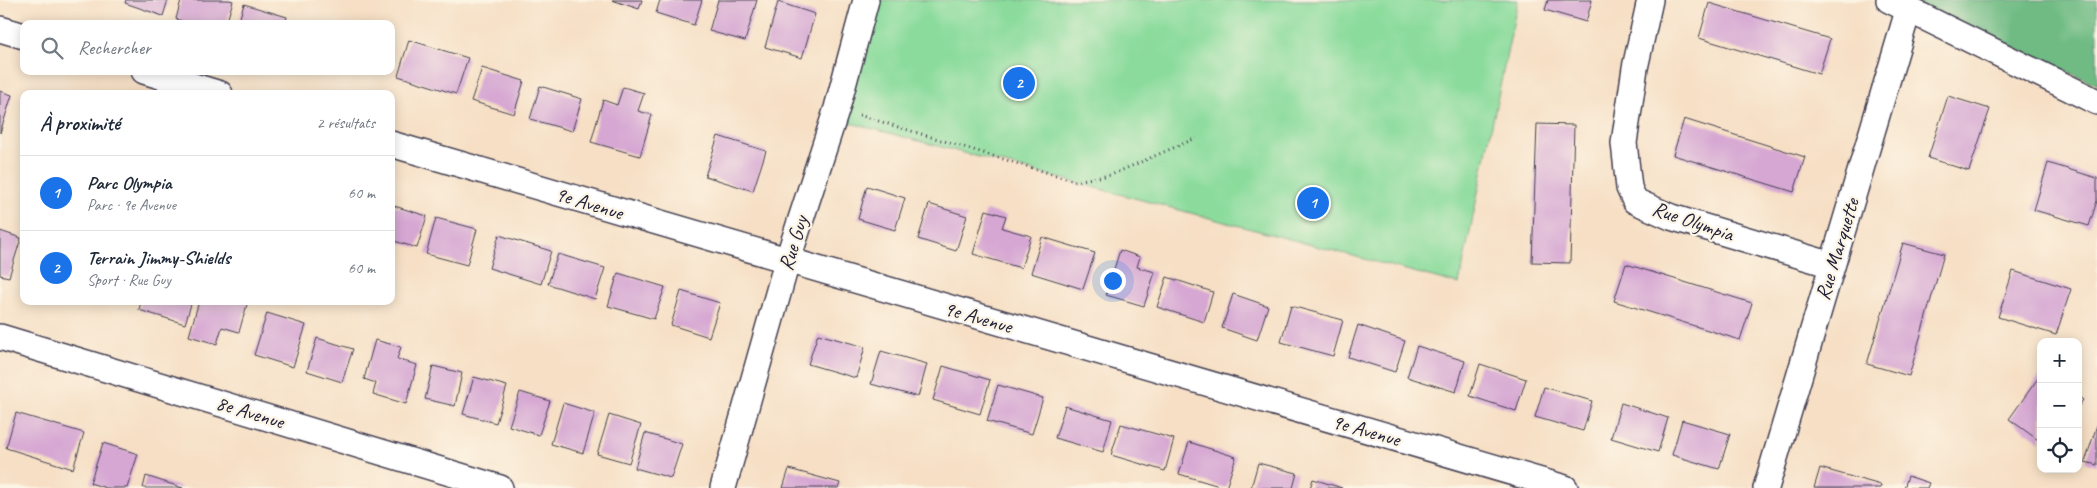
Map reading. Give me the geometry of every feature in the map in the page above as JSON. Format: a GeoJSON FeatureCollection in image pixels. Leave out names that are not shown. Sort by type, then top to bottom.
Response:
{"type":"FeatureCollection","features":[{"type":"Feature","properties":{"kind":"street","name":"Rue Guy"},"geometry":{"type":"LineString","coordinates":[[723,488],[786,262],[837,108],[866,0]]}},
{"type":"Feature","properties":{"kind":"street","name":"Rue Olympia"},"geometry":{"type":"LineString","coordinates":[[1650,0],[1635,68],[1624,143],[1629,188],[1635,201],[1672,216],[1832,265]]}},
{"type":"Feature","properties":{"kind":"street","name":"Rue Marquette"},"geometry":{"type":"LineString","coordinates":[[1766,488],[1832,265],[1899,5]]}},
{"type":"Feature","properties":{"kind":"street"},"geometry":{"type":"LineString","coordinates":[[1899,5],[2097,102]]}},
{"type":"Feature","properties":{"kind":"street"},"geometry":{"type":"LineString","coordinates":[[0,28],[20,35]]}},
{"type":"Feature","properties":{"kind":"street"},"geometry":{"type":"LineString","coordinates":[[157,75],[207,90]]}},
{"type":"Feature","properties":{"kind":"street","name":"9e Avenue"},"geometry":{"type":"LineString","coordinates":[[395,145],[786,262],[1565,488]]}},
{"type":"Feature","properties":{"kind":"street","name":"8e Avenue"},"geometry":{"type":"LineString","coordinates":[[0,337],[500,488]]}},
{"type":"Feature","properties":{"kind":"path"},"geometry":{"type":"LineString","coordinates":[[837,108],[1075,181],[1111,175],[1196,138]]}},
{"type":"Feature","properties":{"kind":"green space"},"geometry":{"type":"Polygon","coordinates":[[[878,0],[1518,0],[1459,284],[843,121],[878,0]]]}},
{"type":"Feature","properties":{"kind":"green space"},"geometry":{"type":"Polygon","coordinates":[[[1908,0],[2097,0],[2097,85],[1913,3],[1908,0]]]}},
{"type":"Feature","properties":{"kind":"building"},"geometry":{"type":"Polygon","coordinates":[[[126,0],[168,0],[163,16],[125,3],[126,0]]]}},
{"type":"Feature","properties":{"kind":"building"},"geometry":{"type":"Polygon","coordinates":[[[181,0],[233,1],[227,20],[176,19],[181,0]]]}},
{"type":"Feature","properties":{"kind":"building"},"geometry":{"type":"Polygon","coordinates":[[[612,0],[642,0],[639,9],[612,0]]]}},
{"type":"Feature","properties":{"kind":"building"},"geometry":{"type":"Polygon","coordinates":[[[660,0],[702,0],[694,25],[656,13],[660,0]]]}},
{"type":"Feature","properties":{"kind":"building"},"geometry":{"type":"Polygon","coordinates":[[[718,0],[757,0],[745,41],[709,31],[718,0]]]}},
{"type":"Feature","properties":{"kind":"building"},"geometry":{"type":"Polygon","coordinates":[[[1548,0],[1592,0],[1586,22],[1545,10],[1548,0]]]}},
{"type":"Feature","properties":{"kind":"building"},"geometry":{"type":"Polygon","coordinates":[[[778,2],[815,14],[802,58],[765,47],[778,2]]]}},
{"type":"Feature","properties":{"kind":"building"},"geometry":{"type":"Polygon","coordinates":[[[1709,3],[1830,39],[1819,74],[1699,38],[1709,3]]]}},
{"type":"Feature","properties":{"kind":"building"},"geometry":{"type":"Polygon","coordinates":[[[244,4],[287,17],[286,20],[239,20],[244,4]]]}},
{"type":"Feature","properties":{"kind":"building"},"geometry":{"type":"Polygon","coordinates":[[[409,40],[468,58],[456,94],[398,76],[409,40]]]}},
{"type":"Feature","properties":{"kind":"building"},"geometry":{"type":"Polygon","coordinates":[[[482,68],[524,81],[514,114],[471,101],[482,68]]]}},
{"type":"Feature","properties":{"kind":"building"},"geometry":{"type":"Polygon","coordinates":[[[540,86],[582,99],[572,131],[530,119],[540,86]]]}},
{"type":"Feature","properties":{"kind":"building"},"geometry":{"type":"Polygon","coordinates":[[[623,87],[644,93],[638,111],[652,115],[640,156],[591,142],[603,100],[617,105],[623,87]]]}},
{"type":"Feature","properties":{"kind":"building"},"geometry":{"type":"Polygon","coordinates":[[[0,91],[12,95],[0,133],[0,91]]]}},
{"type":"Feature","properties":{"kind":"building"},"geometry":{"type":"Polygon","coordinates":[[[1948,96],[1990,109],[1969,171],[1928,158],[1948,96]]]}},
{"type":"Feature","properties":{"kind":"building"},"geometry":{"type":"Polygon","coordinates":[[[1684,119],[1805,157],[1794,192],[1673,155],[1684,119]]]}},
{"type":"Feature","properties":{"kind":"building"},"geometry":{"type":"Polygon","coordinates":[[[1537,124],[1574,125],[1570,263],[1532,262],[1537,124]]]}},
{"type":"Feature","properties":{"kind":"building"},"geometry":{"type":"Polygon","coordinates":[[[718,136],[766,151],[753,191],[705,176],[718,136]]]}},
{"type":"Feature","properties":{"kind":"building"},"geometry":{"type":"Polygon","coordinates":[[[2048,163],[2097,178],[2097,201],[2089,226],[2034,210],[2048,163]]]}},
{"type":"Feature","properties":{"kind":"building"},"geometry":{"type":"Polygon","coordinates":[[[867,186],[905,198],[895,230],[858,219],[867,186]]]}},
{"type":"Feature","properties":{"kind":"building"},"geometry":{"type":"Polygon","coordinates":[[[929,204],[967,216],[956,251],[918,239],[929,204]]]}},
{"type":"Feature","properties":{"kind":"building"},"geometry":{"type":"Polygon","coordinates":[[[395,206],[427,216],[417,248],[395,241],[395,206]]]}},
{"type":"Feature","properties":{"kind":"building"},"geometry":{"type":"Polygon","coordinates":[[[986,210],[1006,216],[1002,228],[1031,236],[1021,268],[973,254],[986,210]]]}},
{"type":"Feature","properties":{"kind":"building"},"geometry":{"type":"Polygon","coordinates":[[[436,218],[477,229],[467,265],[426,254],[436,218]]]}},
{"type":"Feature","properties":{"kind":"building"},"geometry":{"type":"Polygon","coordinates":[[[0,231],[20,238],[20,241],[9,277],[0,275],[0,231]]]}},
{"type":"Feature","properties":{"kind":"building"},"geometry":{"type":"Polygon","coordinates":[[[499,235],[551,251],[541,284],[489,268],[499,235]]]}},
{"type":"Feature","properties":{"kind":"building"},"geometry":{"type":"Polygon","coordinates":[[[1042,237],[1095,253],[1083,289],[1031,273],[1042,237]]]}},
{"type":"Feature","properties":{"kind":"building"},"geometry":{"type":"Polygon","coordinates":[[[1903,243],[1944,254],[1909,376],[1867,364],[1903,243]]]}},
{"type":"Feature","properties":{"kind":"building"},"geometry":{"type":"Polygon","coordinates":[[[1120,250],[1140,257],[1137,267],[1155,272],[1144,306],[1106,295],[1120,250]]]}},
{"type":"Feature","properties":{"kind":"building"},"geometry":{"type":"Polygon","coordinates":[[[558,254],[605,268],[595,299],[548,284],[558,254]]]}},
{"type":"Feature","properties":{"kind":"building"},"geometry":{"type":"Polygon","coordinates":[[[1626,264],[1752,303],[1740,340],[1614,301],[1626,264]]]}},
{"type":"Feature","properties":{"kind":"building"},"geometry":{"type":"Polygon","coordinates":[[[2013,271],[2071,289],[2056,335],[1998,317],[2013,271]]]}},
{"type":"Feature","properties":{"kind":"building"},"geometry":{"type":"Polygon","coordinates":[[[618,273],[665,287],[654,319],[608,306],[618,273]]]}},
{"type":"Feature","properties":{"kind":"building"},"geometry":{"type":"Polygon","coordinates":[[[1167,277],[1213,292],[1204,322],[1157,307],[1167,277]]]}},
{"type":"Feature","properties":{"kind":"building"},"geometry":{"type":"Polygon","coordinates":[[[681,291],[720,303],[709,337],[671,325],[681,291]]]}},
{"type":"Feature","properties":{"kind":"building"},"geometry":{"type":"Polygon","coordinates":[[[1233,294],[1268,306],[1257,340],[1222,328],[1233,294]]]}},
{"type":"Feature","properties":{"kind":"building"},"geometry":{"type":"Polygon","coordinates":[[[140,305],[191,305],[185,324],[139,310],[140,305]]]}},
{"type":"Feature","properties":{"kind":"building"},"geometry":{"type":"Polygon","coordinates":[[[198,305],[247,305],[239,332],[222,327],[217,344],[189,336],[198,305]]]}},
{"type":"Feature","properties":{"kind":"building"},"geometry":{"type":"Polygon","coordinates":[[[1291,306],[1343,320],[1333,356],[1281,342],[1291,306]]]}},
{"type":"Feature","properties":{"kind":"building"},"geometry":{"type":"Polygon","coordinates":[[[267,313],[306,325],[293,367],[254,355],[267,313]]]}},
{"type":"Feature","properties":{"kind":"building"},"geometry":{"type":"Polygon","coordinates":[[[1358,325],[1405,341],[1395,372],[1348,357],[1358,325]]]}},
{"type":"Feature","properties":{"kind":"building"},"geometry":{"type":"Polygon","coordinates":[[[818,334],[865,347],[856,378],[808,364],[818,334]]]}},
{"type":"Feature","properties":{"kind":"building"},"geometry":{"type":"Polygon","coordinates":[[[317,338],[353,349],[342,382],[307,371],[317,338]]]}},
{"type":"Feature","properties":{"kind":"building"},"geometry":{"type":"Polygon","coordinates":[[[375,340],[401,347],[397,359],[417,365],[406,404],[373,394],[376,383],[364,379],[375,340]]]}},
{"type":"Feature","properties":{"kind":"building"},"geometry":{"type":"Polygon","coordinates":[[[1417,346],[1465,361],[1456,392],[1407,377],[1417,346]]]}},
{"type":"Feature","properties":{"kind":"building"},"geometry":{"type":"Polygon","coordinates":[[[881,351],[927,364],[918,397],[871,384],[881,351]]]}},
{"type":"Feature","properties":{"kind":"building"},"geometry":{"type":"Polygon","coordinates":[[[1480,364],[1526,379],[1516,411],[1470,396],[1480,364]]]}},
{"type":"Feature","properties":{"kind":"building"},"geometry":{"type":"Polygon","coordinates":[[[433,366],[462,373],[455,406],[425,399],[433,366]]]}},
{"type":"Feature","properties":{"kind":"building"},"geometry":{"type":"Polygon","coordinates":[[[943,366],[990,380],[980,414],[933,400],[943,366]]]}},
{"type":"Feature","properties":{"kind":"building"},"geometry":{"type":"Polygon","coordinates":[[[474,377],[507,386],[496,423],[463,414],[474,377]]]}},
{"type":"Feature","properties":{"kind":"building"},"geometry":{"type":"Polygon","coordinates":[[[2037,380],[2037,439],[2009,419],[2037,380]]]}},
{"type":"Feature","properties":{"kind":"building"},"geometry":{"type":"Polygon","coordinates":[[[998,385],[1043,398],[1032,434],[987,421],[998,385]]]}},
{"type":"Feature","properties":{"kind":"building"},"geometry":{"type":"Polygon","coordinates":[[[1544,387],[1592,401],[1583,431],[1535,417],[1544,387]]]}},
{"type":"Feature","properties":{"kind":"building"},"geometry":{"type":"Polygon","coordinates":[[[520,392],[550,401],[539,435],[509,426],[520,392]]]}},
{"type":"Feature","properties":{"kind":"building"},"geometry":{"type":"Polygon","coordinates":[[[563,403],[595,413],[583,453],[551,444],[563,403]]]}},
{"type":"Feature","properties":{"kind":"building"},"geometry":{"type":"Polygon","coordinates":[[[1621,403],[1668,418],[1658,452],[1611,438],[1621,403]]]}},
{"type":"Feature","properties":{"kind":"building"},"geometry":{"type":"Polygon","coordinates":[[[1065,406],[1112,420],[1103,452],[1055,438],[1065,406]]]}},
{"type":"Feature","properties":{"kind":"building"},"geometry":{"type":"Polygon","coordinates":[[[16,413],[84,433],[73,469],[6,448],[16,413]]]}},
{"type":"Feature","properties":{"kind":"building"},"geometry":{"type":"Polygon","coordinates":[[[609,415],[641,425],[629,463],[597,454],[609,415]]]}},
{"type":"Feature","properties":{"kind":"building"},"geometry":{"type":"Polygon","coordinates":[[[1682,420],[1730,434],[1719,469],[1672,455],[1682,420]]]}},
{"type":"Feature","properties":{"kind":"building"},"geometry":{"type":"Polygon","coordinates":[[[1121,424],[1174,439],[1165,471],[1111,455],[1121,424]]]}},
{"type":"Feature","properties":{"kind":"building"},"geometry":{"type":"Polygon","coordinates":[[[2097,425],[2097,465],[2085,462],[2097,425]]]}},
{"type":"Feature","properties":{"kind":"building"},"geometry":{"type":"Polygon","coordinates":[[[645,433],[682,444],[671,478],[635,468],[645,433]]]}},
{"type":"Feature","properties":{"kind":"building"},"geometry":{"type":"Polygon","coordinates":[[[1189,442],[1236,457],[1226,488],[1179,474],[1189,442]]]}},
{"type":"Feature","properties":{"kind":"building"},"geometry":{"type":"Polygon","coordinates":[[[103,443],[138,454],[127,488],[106,488],[90,483],[103,443]]]}},
{"type":"Feature","properties":{"kind":"building"},"geometry":{"type":"Polygon","coordinates":[[[1258,463],[1297,473],[1293,488],[1251,488],[1258,463]]]}},
{"type":"Feature","properties":{"kind":"building"},"geometry":{"type":"Polygon","coordinates":[[[1820,468],[1881,485],[1880,488],[1814,488],[1820,468]]]}},
{"type":"Feature","properties":{"kind":"building"},"geometry":{"type":"Polygon","coordinates":[[[789,469],[840,483],[838,488],[783,488],[789,469]]]}},
{"type":"Feature","properties":{"kind":"building"},"geometry":{"type":"Polygon","coordinates":[[[146,476],[183,488],[143,488],[146,476]]]}},
{"type":"Feature","properties":{"kind":"building"},"geometry":{"type":"Polygon","coordinates":[[[1908,476],[1929,483],[1927,488],[1904,488],[1908,476]]]}},
{"type":"Feature","properties":{"kind":"building"},"geometry":{"type":"Polygon","coordinates":[[[1313,479],[1342,488],[1310,488],[1313,479]]]}},
{"type":"Feature","properties":{"kind":"place","name":"Terrain Jimmy-Shields"},"geometry":{"type":"Point","coordinates":[1019,83]}},
{"type":"Feature","properties":{"kind":"place","name":"Parc Olympia"},"geometry":{"type":"Point","coordinates":[1313,203]}}]}
